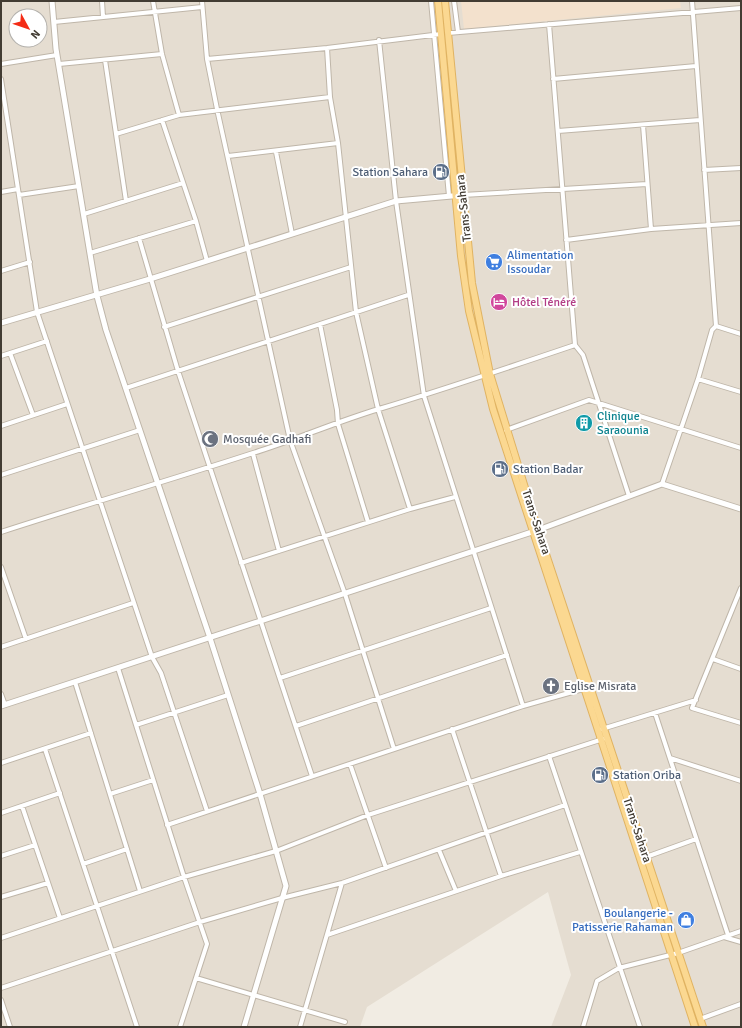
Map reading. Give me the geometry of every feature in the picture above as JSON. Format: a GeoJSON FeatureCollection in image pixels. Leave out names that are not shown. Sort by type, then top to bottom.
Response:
{"type":"FeatureCollection","features":[{"type":"Feature","properties":{"kind":"main road","name":"Trans-Sahara"},"geometry":{"type":"LineString","coordinates":[[438,1],[438,34],[452,196],[469,310],[508,445],[575,662],[600,740],[640,848],[646,857],[657,901]]}},
{"type":"Feature","properties":{"kind":"main road","name":"Trans-Sahara"},"geometry":{"type":"LineString","coordinates":[[445,1],[472,283],[488,375],[506,430],[508,445]]}},
{"type":"Feature","properties":{"kind":"main road","name":"Trans-Sahara"},"geometry":{"type":"LineString","coordinates":[[535,531],[582,661],[657,901],[675,954],[703,1027]]}},
{"type":"Feature","properties":{"kind":"main road"},"geometry":{"type":"LineString","coordinates":[[575,662],[582,661]]}},
{"type":"Feature","properties":{"kind":"main road","name":"Trans-Sahara"},"geometry":{"type":"LineString","coordinates":[[675,954],[695,1027]]}},
{"type":"Feature","properties":{"kind":"street"},"geometry":{"type":"LineString","coordinates":[[52,1],[57,55],[97,296],[106,330],[159,484],[260,794],[286,886],[244,1027]]}},
{"type":"Feature","properties":{"kind":"street"},"geometry":{"type":"LineString","coordinates":[[102,1],[103,17]]}},
{"type":"Feature","properties":{"kind":"street"},"geometry":{"type":"LineString","coordinates":[[153,1],[162,54],[179,114]]}},
{"type":"Feature","properties":{"kind":"street"},"geometry":{"type":"LineString","coordinates":[[202,1],[207,59],[217,109],[290,440],[345,594],[394,749]]}},
{"type":"Feature","properties":{"kind":"street"},"geometry":{"type":"LineString","coordinates":[[207,59],[327,48],[379,40],[438,34],[431,1]]}},
{"type":"Feature","properties":{"kind":"street"},"geometry":{"type":"LineString","coordinates":[[454,1],[458,32]]}},
{"type":"Feature","properties":{"kind":"street"},"geometry":{"type":"LineString","coordinates":[[662,484],[698,379],[712,330],[716,326],[692,1]]}},
{"type":"Feature","properties":{"kind":"street"},"geometry":{"type":"LineString","coordinates":[[54,22],[202,7]]}},
{"type":"Feature","properties":{"kind":"street"},"geometry":{"type":"LineString","coordinates":[[448,33],[741,8]]}},
{"type":"Feature","properties":{"kind":"street"},"geometry":{"type":"LineString","coordinates":[[549,24],[575,345],[583,354],[629,496]]}},
{"type":"Feature","properties":{"kind":"street"},"geometry":{"type":"LineString","coordinates":[[379,40],[396,201],[408,295],[424,396],[523,706]]}},
{"type":"Feature","properties":{"kind":"street"},"geometry":{"type":"LineString","coordinates":[[327,48],[330,97],[338,143],[344,217],[356,312],[378,409],[410,509]]}},
{"type":"Feature","properties":{"kind":"street"},"geometry":{"type":"LineString","coordinates":[[59,64],[162,54]]}},
{"type":"Feature","properties":{"kind":"street"},"geometry":{"type":"LineString","coordinates":[[1,64],[57,55]]}},
{"type":"Feature","properties":{"kind":"street"},"geometry":{"type":"LineString","coordinates":[[105,60],[126,201]]}},
{"type":"Feature","properties":{"kind":"street"},"geometry":{"type":"LineString","coordinates":[[553,79],[696,66]]}},
{"type":"Feature","properties":{"kind":"street"},"geometry":{"type":"LineString","coordinates":[[1,79],[37,312],[133,603],[152,657],[161,673],[175,712],[207,811]]}},
{"type":"Feature","properties":{"kind":"street"},"geometry":{"type":"LineString","coordinates":[[116,134],[179,114],[330,97]]}},
{"type":"Feature","properties":{"kind":"street"},"geometry":{"type":"LineString","coordinates":[[162,120],[196,221],[207,261]]}},
{"type":"Feature","properties":{"kind":"street"},"geometry":{"type":"LineString","coordinates":[[558,131],[700,120]]}},
{"type":"Feature","properties":{"kind":"street"},"geometry":{"type":"LineString","coordinates":[[643,125],[651,229]]}},
{"type":"Feature","properties":{"kind":"street"},"geometry":{"type":"LineString","coordinates":[[228,156],[276,152],[338,143]]}},
{"type":"Feature","properties":{"kind":"street"},"geometry":{"type":"LineString","coordinates":[[276,152],[292,234]]}},
{"type":"Feature","properties":{"kind":"street"},"geometry":{"type":"LineString","coordinates":[[704,170],[741,168]]}},
{"type":"Feature","properties":{"kind":"street"},"geometry":{"type":"LineString","coordinates":[[84,214],[183,183]]}},
{"type":"Feature","properties":{"kind":"street"},"geometry":{"type":"LineString","coordinates":[[1,323],[97,296],[396,201],[562,188],[647,184]]}},
{"type":"Feature","properties":{"kind":"street"},"geometry":{"type":"LineString","coordinates":[[19,195],[79,186]]}},
{"type":"Feature","properties":{"kind":"street"},"geometry":{"type":"LineString","coordinates":[[1,192],[18,189]]}},
{"type":"Feature","properties":{"kind":"street"},"geometry":{"type":"LineString","coordinates":[[90,253],[196,221]]}},
{"type":"Feature","properties":{"kind":"street"},"geometry":{"type":"LineString","coordinates":[[566,240],[651,229],[741,223]]}},
{"type":"Feature","properties":{"kind":"street"},"geometry":{"type":"LineString","coordinates":[[139,238],[178,371],[312,776]]}},
{"type":"Feature","properties":{"kind":"street"},"geometry":{"type":"LineString","coordinates":[[1,271],[30,262]]}},
{"type":"Feature","properties":{"kind":"street"},"geometry":{"type":"LineString","coordinates":[[164,327],[258,295],[351,267]]}},
{"type":"Feature","properties":{"kind":"street"},"geometry":{"type":"LineString","coordinates":[[126,388],[408,295]]}},
{"type":"Feature","properties":{"kind":"street"},"geometry":{"type":"LineString","coordinates":[[320,324],[337,410],[338,424],[368,522]]}},
{"type":"Feature","properties":{"kind":"street"},"geometry":{"type":"LineString","coordinates":[[716,326],[741,334]]}},
{"type":"Feature","properties":{"kind":"street"},"geometry":{"type":"LineString","coordinates":[[1,356],[47,341]]}},
{"type":"Feature","properties":{"kind":"street"},"geometry":{"type":"LineString","coordinates":[[1,532],[99,500],[159,484],[253,454],[378,409],[424,396],[575,345]]}},
{"type":"Feature","properties":{"kind":"street"},"geometry":{"type":"LineString","coordinates":[[10,353],[33,415]]}},
{"type":"Feature","properties":{"kind":"street"},"geometry":{"type":"LineString","coordinates":[[698,379],[741,392]]}},
{"type":"Feature","properties":{"kind":"street"},"geometry":{"type":"LineString","coordinates":[[506,430],[589,400],[741,448]]}},
{"type":"Feature","properties":{"kind":"street"},"geometry":{"type":"LineString","coordinates":[[1,426],[67,404]]}},
{"type":"Feature","properties":{"kind":"street"},"geometry":{"type":"LineString","coordinates":[[1,475],[140,430]]}},
{"type":"Feature","properties":{"kind":"street"},"geometry":{"type":"LineString","coordinates":[[253,454],[279,550]]}},
{"type":"Feature","properties":{"kind":"street"},"geometry":{"type":"LineString","coordinates":[[1,694],[3,706],[473,552],[535,531],[662,484],[741,510]]}},
{"type":"Feature","properties":{"kind":"street"},"geometry":{"type":"LineString","coordinates":[[241,563],[410,509],[455,497]]}},
{"type":"Feature","properties":{"kind":"street"},"geometry":{"type":"LineString","coordinates":[[1,567],[26,639]]}},
{"type":"Feature","properties":{"kind":"street"},"geometry":{"type":"LineString","coordinates":[[741,588],[692,708],[741,723]]}},
{"type":"Feature","properties":{"kind":"street"},"geometry":{"type":"LineString","coordinates":[[1,647],[133,603]]}},
{"type":"Feature","properties":{"kind":"street"},"geometry":{"type":"LineString","coordinates":[[280,678],[491,608]]}},
{"type":"Feature","properties":{"kind":"street"},"geometry":{"type":"LineString","coordinates":[[296,726],[507,655]]}},
{"type":"Feature","properties":{"kind":"street"},"geometry":{"type":"LineString","coordinates":[[712,659],[741,669]]}},
{"type":"Feature","properties":{"kind":"street"},"geometry":{"type":"LineString","coordinates":[[118,668],[167,825],[207,944],[180,1027]]}},
{"type":"Feature","properties":{"kind":"street"},"geometry":{"type":"LineString","coordinates":[[75,682],[140,891]]}},
{"type":"Feature","properties":{"kind":"street"},"geometry":{"type":"LineString","coordinates":[[167,825],[452,729],[523,706],[584,689]]}},
{"type":"Feature","properties":{"kind":"street"},"geometry":{"type":"LineString","coordinates":[[136,726],[228,695]]}},
{"type":"Feature","properties":{"kind":"street"},"geometry":{"type":"LineString","coordinates":[[598,731],[696,700]]}},
{"type":"Feature","properties":{"kind":"street"},"geometry":{"type":"LineString","coordinates":[[655,713],[726,936]]}},
{"type":"Feature","properties":{"kind":"street"},"geometry":{"type":"LineString","coordinates":[[452,729],[502,876]]}},
{"type":"Feature","properties":{"kind":"street"},"geometry":{"type":"LineString","coordinates":[[1,764],[91,733]]}},
{"type":"Feature","properties":{"kind":"street"},"geometry":{"type":"LineString","coordinates":[[1,938],[184,877],[276,851],[368,815],[607,738]]}},
{"type":"Feature","properties":{"kind":"street"},"geometry":{"type":"LineString","coordinates":[[45,749],[137,1027]]}},
{"type":"Feature","properties":{"kind":"street"},"geometry":{"type":"LineString","coordinates":[[549,756],[640,1027]]}},
{"type":"Feature","properties":{"kind":"street"},"geometry":{"type":"LineString","coordinates":[[670,758],[741,781]]}},
{"type":"Feature","properties":{"kind":"street"},"geometry":{"type":"LineString","coordinates":[[350,764],[386,868]]}},
{"type":"Feature","properties":{"kind":"street"},"geometry":{"type":"LineString","coordinates":[[110,794],[153,780]]}},
{"type":"Feature","properties":{"kind":"street"},"geometry":{"type":"LineString","coordinates":[[1,813],[60,793]]}},
{"type":"Feature","properties":{"kind":"street"},"geometry":{"type":"LineString","coordinates":[[1,988],[200,922],[282,898],[342,884],[565,805]]}},
{"type":"Feature","properties":{"kind":"street"},"geometry":{"type":"LineString","coordinates":[[22,806],[60,918]]}},
{"type":"Feature","properties":{"kind":"street"},"geometry":{"type":"LineString","coordinates":[[646,857],[696,839]]}},
{"type":"Feature","properties":{"kind":"street"},"geometry":{"type":"LineString","coordinates":[[1,856],[35,845]]}},
{"type":"Feature","properties":{"kind":"street"},"geometry":{"type":"LineString","coordinates":[[83,864],[127,849]]}},
{"type":"Feature","properties":{"kind":"street"},"geometry":{"type":"LineString","coordinates":[[438,850],[456,891]]}},
{"type":"Feature","properties":{"kind":"street"},"geometry":{"type":"LineString","coordinates":[[327,935],[456,891],[580,852]]}},
{"type":"Feature","properties":{"kind":"street"},"geometry":{"type":"LineString","coordinates":[[1,897],[48,883]]}},
{"type":"Feature","properties":{"kind":"street"},"geometry":{"type":"LineString","coordinates":[[300,1027],[342,884]]}},
{"type":"Feature","properties":{"kind":"street"},"geometry":{"type":"LineString","coordinates":[[583,1027],[597,981],[619,968],[675,954],[741,930]]}},
{"type":"Feature","properties":{"kind":"street"},"geometry":{"type":"LineString","coordinates":[[726,936],[741,942]]}},
{"type":"Feature","properties":{"kind":"street"},"geometry":{"type":"LineString","coordinates":[[196,978],[345,1022]]}},
{"type":"Feature","properties":{"kind":"street"},"geometry":{"type":"LineString","coordinates":[[1,1000],[10,1027]]}},
{"type":"Feature","properties":{"kind":"street"},"geometry":{"type":"LineString","coordinates":[[700,1019],[741,1004]]}},
{"type":"Feature","properties":{"kind":"shaded area"},"geometry":{"type":"Polygon","coordinates":[[[1,1],[741,1],[741,1027],[551,1027],[571,975],[548,892],[367,1007],[360,1027],[1,1027],[1,1]]]}},
{"type":"Feature","properties":{"kind":"shaded area"},"geometry":{"type":"Polygon","coordinates":[[[461,1],[680,1],[681,8],[464,29],[461,1]]]}},
{"type":"Feature","properties":{"kind":"place","name":"Station Sahara"},"geometry":{"type":"Point","coordinates":[441,172]}},
{"type":"Feature","properties":{"kind":"place","name":"Alimentation Issoudar"},"geometry":{"type":"Point","coordinates":[494,262]}},
{"type":"Feature","properties":{"kind":"place","name":"Hôtel Ténéré"},"geometry":{"type":"Point","coordinates":[499,302]}},
{"type":"Feature","properties":{"kind":"place","name":"Clinique Saraounia"},"geometry":{"type":"Point","coordinates":[584,423]}},
{"type":"Feature","properties":{"kind":"place","name":"Mosquée Gadhafi"},"geometry":{"type":"Point","coordinates":[210,439]}},
{"type":"Feature","properties":{"kind":"place","name":"Station Badar"},"geometry":{"type":"Point","coordinates":[500,469]}},
{"type":"Feature","properties":{"kind":"place","name":"Eglise Misrata"},"geometry":{"type":"Point","coordinates":[551,686]}},
{"type":"Feature","properties":{"kind":"place","name":"Station Oriba"},"geometry":{"type":"Point","coordinates":[600,775]}},
{"type":"Feature","properties":{"kind":"place","name":"Boulangerie - Patisserie Rahaman"},"geometry":{"type":"Point","coordinates":[686,920]}}]}
